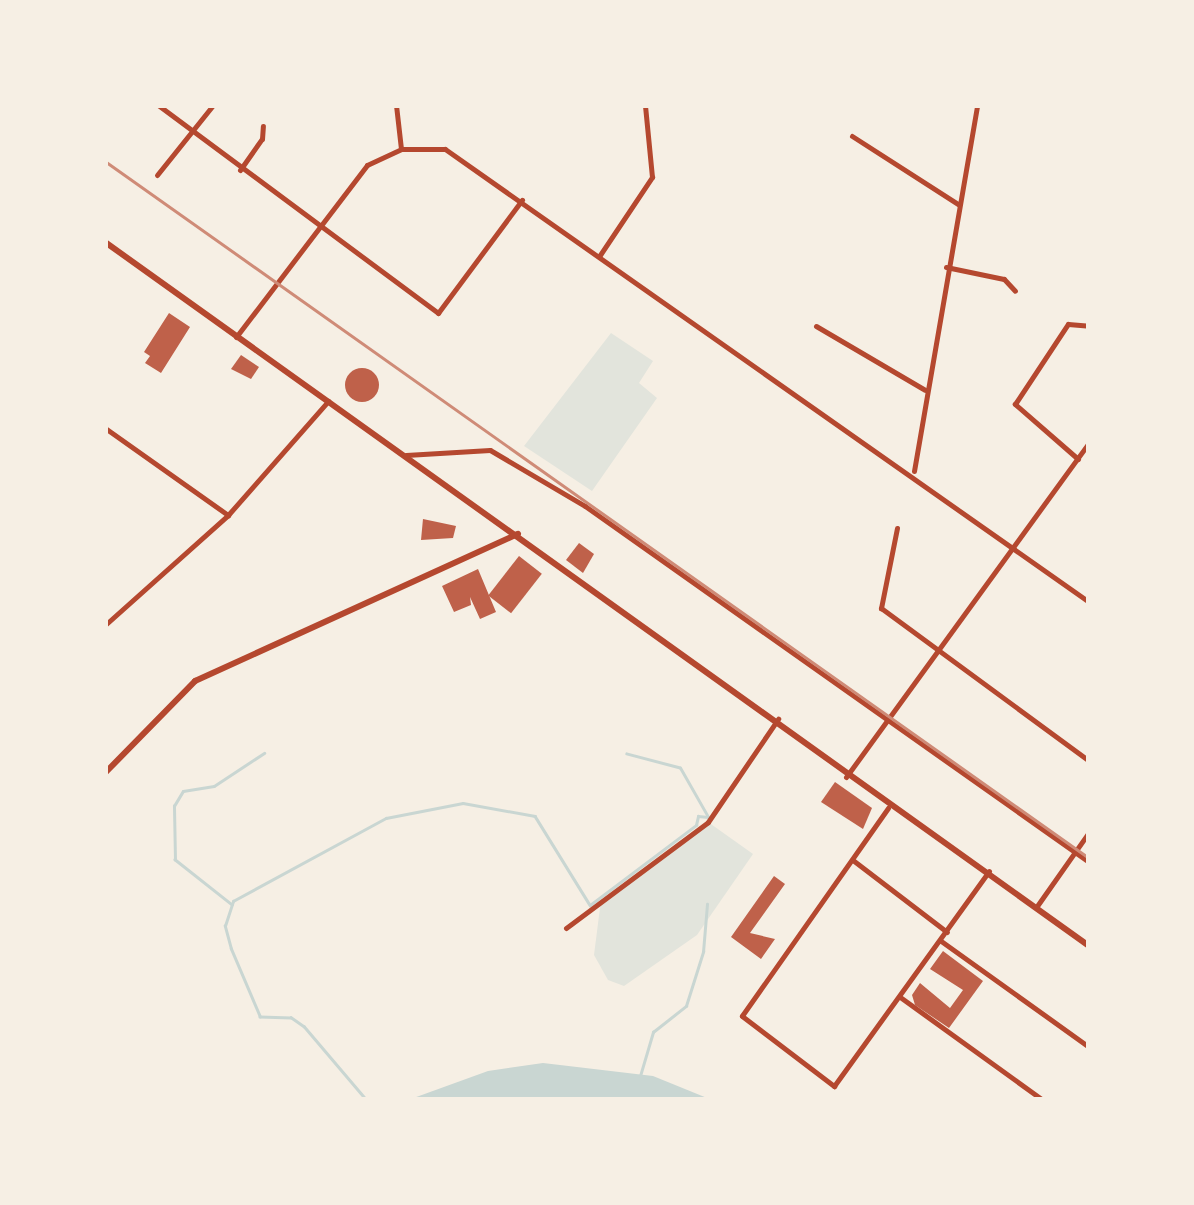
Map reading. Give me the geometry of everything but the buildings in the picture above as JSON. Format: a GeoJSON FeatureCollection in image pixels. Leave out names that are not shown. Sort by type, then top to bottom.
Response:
{"type":"FeatureCollection","features":[{"type":"Feature","properties":{"kind":"main road"},"geometry":{"type":"LineString","coordinates":[[105,242],[778,719],[846,778],[989,871],[1089,946]]}},
{"type":"Feature","properties":{"kind":"main road"},"geometry":{"type":"LineString","coordinates":[[105,772],[195,681],[518,534]]}},
{"type":"Feature","properties":{"kind":"street"},"geometry":{"type":"LineString","coordinates":[[158,105],[191,136],[438,313],[522,200]]}},
{"type":"Feature","properties":{"kind":"street"},"geometry":{"type":"LineString","coordinates":[[157,175],[213,105]]}},
{"type":"Feature","properties":{"kind":"street"},"geometry":{"type":"LineString","coordinates":[[396,105],[402,150]]}},
{"type":"Feature","properties":{"kind":"street"},"geometry":{"type":"LineString","coordinates":[[600,255],[652,177],[645,105]]}},
{"type":"Feature","properties":{"kind":"street"},"geometry":{"type":"LineString","coordinates":[[914,473],[946,267],[977,105]]}},
{"type":"Feature","properties":{"kind":"street"},"geometry":{"type":"LineString","coordinates":[[240,170],[262,139],[263,126]]}},
{"type":"Feature","properties":{"kind":"street"},"geometry":{"type":"LineString","coordinates":[[852,136],[958,204]]}},
{"type":"Feature","properties":{"kind":"street"},"geometry":{"type":"LineString","coordinates":[[236,337],[356,175],[402,150],[445,149],[914,473],[1089,602]]}},
{"type":"Feature","properties":{"kind":"street"},"geometry":{"type":"LineString","coordinates":[[946,267],[1004,279],[1015,291]]}},
{"type":"Feature","properties":{"kind":"street"},"geometry":{"type":"LineString","coordinates":[[1078,459],[1015,404],[1068,324],[1089,326]]}},
{"type":"Feature","properties":{"kind":"street"},"geometry":{"type":"LineString","coordinates":[[816,326],[925,390]]}},
{"type":"Feature","properties":{"kind":"street"},"geometry":{"type":"LineString","coordinates":[[105,625],[228,515],[328,401]]}},
{"type":"Feature","properties":{"kind":"street"},"geometry":{"type":"LineString","coordinates":[[105,428],[228,515]]}},
{"type":"Feature","properties":{"kind":"street"},"geometry":{"type":"LineString","coordinates":[[846,778],[1089,444]]}},
{"type":"Feature","properties":{"kind":"street"},"geometry":{"type":"LineString","coordinates":[[403,455],[490,450],[585,506],[888,724],[1089,862]]}},
{"type":"Feature","properties":{"kind":"street"},"geometry":{"type":"LineString","coordinates":[[898,528],[881,608],[1089,761]]}},
{"type":"Feature","properties":{"kind":"street"},"geometry":{"type":"LineString","coordinates":[[566,928],[708,822],[778,719]]}},
{"type":"Feature","properties":{"kind":"street"},"geometry":{"type":"LineString","coordinates":[[888,808],[742,1016],[834,1086],[989,871]]}},
{"type":"Feature","properties":{"kind":"street"},"geometry":{"type":"LineString","coordinates":[[1037,906],[1088,836]]}},
{"type":"Feature","properties":{"kind":"street"},"geometry":{"type":"LineString","coordinates":[[853,861],[946,932]]}},
{"type":"Feature","properties":{"kind":"street"},"geometry":{"type":"LineString","coordinates":[[940,941],[1089,1047]]}},
{"type":"Feature","properties":{"kind":"street"},"geometry":{"type":"LineString","coordinates":[[900,997],[1042,1100]]}},
{"type":"Feature","properties":{"kind":"shaded area"},"geometry":{"type":"Polygon","coordinates":[[[611,333],[653,361],[639,383],[657,398],[592,491],[524,446],[611,333]]]}},
{"type":"Feature","properties":{"kind":"shaded area"},"geometry":{"type":"Polygon","coordinates":[[[708,822],[753,854],[697,935],[624,986],[608,980],[594,955],[601,900],[708,822]]]}},
{"type":"Feature","properties":{"kind":"shaded area"},"geometry":{"type":"Polygon","coordinates":[[[543,1063],[653,1076],[712,1100],[408,1100],[488,1071],[543,1063]]]}},
{"type":"Feature","properties":{"kind":"waterway"},"geometry":{"type":"LineString","coordinates":[[232,905],[175,860],[174,806],[183,791],[214,786],[264,753]]}},
{"type":"Feature","properties":{"kind":"waterway"},"geometry":{"type":"LineString","coordinates":[[366,1100],[304,1027],[291,1018],[260,1017],[225,926],[233,901],[386,818],[463,803],[535,816],[590,905],[696,825],[698,816],[708,817],[680,768],[627,754]]}},
{"type":"Feature","properties":{"kind":"waterway"},"geometry":{"type":"LineString","coordinates":[[640,1076],[653,1032],[686,1006],[703,952],[707,904]]}},
{"type":"Feature","properties":{"kind":"railway"},"geometry":{"type":"LineString","coordinates":[[105,161],[1089,858]]}}]}
